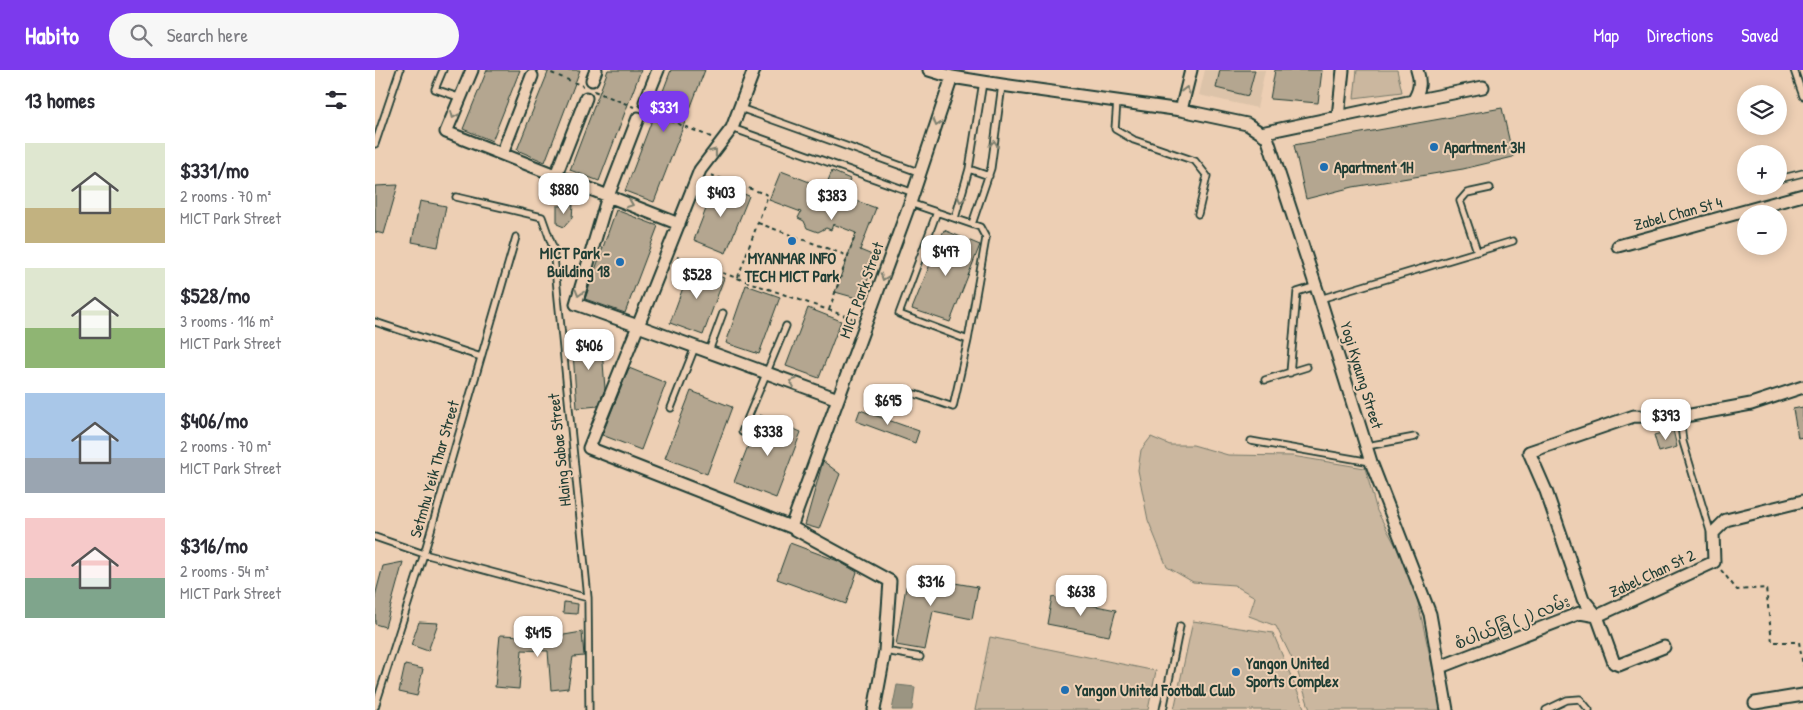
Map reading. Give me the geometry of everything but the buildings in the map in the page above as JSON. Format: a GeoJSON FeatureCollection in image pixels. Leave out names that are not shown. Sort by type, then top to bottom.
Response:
{"type":"FeatureCollection","features":[{"type":"Feature","properties":{"kind":"street"},"geometry":{"type":"LineString","coordinates":[[472,70],[447,132],[679,224]]}},
{"type":"Feature","properties":{"kind":"street"},"geometry":{"type":"LineString","coordinates":[[645,102],[658,70]]}},
{"type":"Feature","properties":{"kind":"street"},"geometry":{"type":"LineString","coordinates":[[929,70],[952,77],[983,82],[1181,110],[1247,124],[1261,133],[1483,87]]}},
{"type":"Feature","properties":{"kind":"street"},"geometry":{"type":"LineString","coordinates":[[1181,110],[1191,70]]}},
{"type":"Feature","properties":{"kind":"street"},"geometry":{"type":"LineString","coordinates":[[1338,117],[1343,70]]}},
{"type":"Feature","properties":{"kind":"street"},"geometry":{"type":"LineString","coordinates":[[1413,101],[1419,91],[1420,80],[1417,70]]}},
{"type":"Feature","properties":{"kind":"street"},"geometry":{"type":"LineString","coordinates":[[753,71],[732,128],[700,170],[589,448],[791,527],[890,581],[885,651],[874,710]]}},
{"type":"Feature","properties":{"kind":"street"},"geometry":{"type":"LineString","coordinates":[[502,154],[532,76]]}},
{"type":"Feature","properties":{"kind":"street","name":"MICT Park Street"},"geometry":{"type":"LineString","coordinates":[[791,527],[867,324],[921,172],[952,77]]}},
{"type":"Feature","properties":{"kind":"street"},"geometry":{"type":"LineString","coordinates":[[556,175],[586,98]]}},
{"type":"Feature","properties":{"kind":"street"},"geometry":{"type":"LineString","coordinates":[[638,118],[607,196],[576,304],[838,399]]}},
{"type":"Feature","properties":{"kind":"street","name":"Yogi Kyaung Street"},"geometry":{"type":"LineString","coordinates":[[1261,133],[1267,137],[1273,152],[1321,298],[1371,462],[1430,614],[1447,710]]}},
{"type":"Feature","properties":{"kind":"street","name":"Zabel Chan St 4"},"geometry":{"type":"LineString","coordinates":[[1618,246],[1803,195]]}},
{"type":"Feature","properties":{"kind":"street"},"geometry":{"type":"LineString","coordinates":[[1664,647],[1619,665],[1614,663],[1597,616],[1583,599],[1546,491],[1529,452],[1634,416],[1679,417],[1751,404],[1803,388]]}},
{"type":"Feature","properties":{"kind":"street"},"geometry":{"type":"LineString","coordinates":[[1713,533],[1727,520],[1803,501]]}},
{"type":"Feature","properties":{"kind":"street","name":"Zabel Chan St 2"},"geometry":{"type":"LineString","coordinates":[[1597,616],[1715,562],[1713,533]]}},
{"type":"Feature","properties":{"kind":"street","name":"စံပါယ်ခြံ (၂) လမ်း"},"geometry":{"type":"LineString","coordinates":[[1440,666],[1580,613],[1597,616]]}},
{"type":"Feature","properties":{"kind":"street"},"geometry":{"type":"LineString","coordinates":[[1755,703],[1803,695]]}},
{"type":"Feature","properties":{"kind":"lane"},"geometry":{"type":"LineString","coordinates":[[375,144],[400,70]]}},
{"type":"Feature","properties":{"kind":"lane"},"geometry":{"type":"LineString","coordinates":[[443,70],[435,89],[461,98]]}},
{"type":"Feature","properties":{"kind":"lane"},"geometry":{"type":"LineString","coordinates":[[1794,70],[1803,96]]}},
{"type":"Feature","properties":{"kind":"lane"},"geometry":{"type":"LineString","coordinates":[[955,218],[969,169],[983,82]]}},
{"type":"Feature","properties":{"kind":"lane"},"geometry":{"type":"LineString","coordinates":[[972,224],[991,168],[1002,85]]}},
{"type":"Feature","properties":{"kind":"lane"},"geometry":{"type":"LineString","coordinates":[[1117,101],[1115,130],[1134,140],[1195,161],[1207,176],[1198,214]]}},
{"type":"Feature","properties":{"kind":"lane"},"geometry":{"type":"LineString","coordinates":[[740,108],[921,172]]}},
{"type":"Feature","properties":{"kind":"lane"},"geometry":{"type":"LineString","coordinates":[[732,128],[912,198],[937,212],[980,227],[987,238],[953,407],[915,394]]}},
{"type":"Feature","properties":{"kind":"lane"},"geometry":{"type":"LineString","coordinates":[[969,169],[989,176]]}},
{"type":"Feature","properties":{"kind":"lane"},"geometry":{"type":"LineString","coordinates":[[1787,177],[1803,173]]}},
{"type":"Feature","properties":{"kind":"lane"},"geometry":{"type":"LineString","coordinates":[[1477,252],[1460,201],[1467,193],[1490,188]]}},
{"type":"Feature","properties":{"kind":"lane","name":"Hlaing Sabae Street"},"geometry":{"type":"LineString","coordinates":[[456,197],[542,217],[553,248],[587,598],[589,710]]}},
{"type":"Feature","properties":{"kind":"lane"},"geometry":{"type":"LineString","coordinates":[[937,212],[899,314],[968,340]]}},
{"type":"Feature","properties":{"kind":"lane","name":"Setmhu Yeik Thar Street"},"geometry":{"type":"LineString","coordinates":[[375,707],[424,554],[516,237]]}},
{"type":"Feature","properties":{"kind":"lane"},"geometry":{"type":"LineString","coordinates":[[1321,298],[1513,241]]}},
{"type":"Feature","properties":{"kind":"lane"},"geometry":{"type":"LineString","coordinates":[[1290,373],[1297,292],[1316,286]]}},
{"type":"Feature","properties":{"kind":"lane"},"geometry":{"type":"LineString","coordinates":[[709,351],[723,313]]}},
{"type":"Feature","properties":{"kind":"lane"},"geometry":{"type":"LineString","coordinates":[[375,322],[481,357]]}},
{"type":"Feature","properties":{"kind":"lane"},"geometry":{"type":"LineString","coordinates":[[742,432],[786,326]]}},
{"type":"Feature","properties":{"kind":"lane"},"geometry":{"type":"LineString","coordinates":[[671,408],[695,347]]}},
{"type":"Feature","properties":{"kind":"lane"},"geometry":{"type":"LineString","coordinates":[[1265,380],[1307,367]]}},
{"type":"Feature","properties":{"kind":"lane"},"geometry":{"type":"LineString","coordinates":[[1679,417],[1683,442],[1710,531],[1713,533]]}},
{"type":"Feature","properties":{"kind":"lane"},"geometry":{"type":"LineString","coordinates":[[1367,446],[1415,438]]}},
{"type":"Feature","properties":{"kind":"lane"},"geometry":{"type":"LineString","coordinates":[[1251,441],[1371,462]]}},
{"type":"Feature","properties":{"kind":"lane"},"geometry":{"type":"LineString","coordinates":[[375,537],[424,554],[587,598]]}},
{"type":"Feature","properties":{"kind":"lane"},"geometry":{"type":"LineString","coordinates":[[1163,710],[1180,626]]}},
{"type":"Feature","properties":{"kind":"lane"},"geometry":{"type":"LineString","coordinates":[[885,651],[921,657]]}},
{"type":"Feature","properties":{"kind":"lane"},"geometry":{"type":"LineString","coordinates":[[1546,710],[1567,700],[1580,699],[1589,710]]}},
{"type":"Feature","properties":{"kind":"path"},"geometry":{"type":"LineString","coordinates":[[543,70],[722,142]]}},
{"type":"Feature","properties":{"kind":"path"},"geometry":{"type":"LineString","coordinates":[[700,170],[768,195],[738,278]]}},
{"type":"Feature","properties":{"kind":"path"},"geometry":{"type":"LineString","coordinates":[[758,223],[848,256]]}},
{"type":"Feature","properties":{"kind":"path"},"geometry":{"type":"LineString","coordinates":[[829,310],[856,233]]}},
{"type":"Feature","properties":{"kind":"path"},"geometry":{"type":"LineString","coordinates":[[668,253],[867,324]]}},
{"type":"Feature","properties":{"kind":"path"},"geometry":{"type":"LineString","coordinates":[[1715,562],[1737,590],[1766,588],[1772,642],[1799,642],[1803,666]]}},
{"type":"Feature","properties":{"kind":"shaded area"},"geometry":{"type":"Polygon","coordinates":[[[1205,70],[1265,70],[1257,108],[1199,95],[1205,70]]]}},
{"type":"Feature","properties":{"kind":"shaded area"},"geometry":{"type":"Polygon","coordinates":[[[1357,70],[1397,70],[1402,92],[1354,98],[1357,70]]]}},
{"type":"Feature","properties":{"kind":"shaded area"},"geometry":{"type":"Polygon","coordinates":[[[1151,437],[1170,445],[1193,445],[1228,455],[1292,456],[1365,468],[1377,511],[1412,576],[1442,710],[1310,710],[1296,667],[1276,626],[1249,616],[1255,597],[1234,585],[1193,582],[1167,567],[1148,520],[1138,470],[1141,450],[1151,437]]]}},
{"type":"Feature","properties":{"kind":"shaded area","name":"Yangon United Sports Complex"},"geometry":{"type":"Polygon","coordinates":[[[1193,621],[1273,633],[1305,710],[1174,710],[1193,621]]]}},
{"type":"Feature","properties":{"kind":"shaded area","name":"Yangon United Football Club"},"geometry":{"type":"Polygon","coordinates":[[[990,637],[1156,671],[1148,710],[975,710],[990,637]]]}},
{"type":"Feature","properties":{"kind":"shaded area"},"geometry":{"type":"Polygon","coordinates":[[[897,685],[915,687],[912,710],[892,710],[897,685]]]}},
{"type":"Feature","properties":{"kind":"place","name":"Apartment 3H"},"geometry":{"type":"Point","coordinates":[1434,147]}},
{"type":"Feature","properties":{"kind":"place","name":"Apartment 1H"},"geometry":{"type":"Point","coordinates":[1324,167]}},
{"type":"Feature","properties":{"kind":"place","name":"MYANMAR INFO TECH MICT Park"},"geometry":{"type":"Point","coordinates":[792,241]}},
{"type":"Feature","properties":{"kind":"place","name":"MICT Park - Building 18"},"geometry":{"type":"Point","coordinates":[620,262]}},
{"type":"Feature","properties":{"kind":"place","name":"Yangon United Sports Complex"},"geometry":{"type":"Point","coordinates":[1236,672]}},
{"type":"Feature","properties":{"kind":"place","name":"Yangon United Football Club"},"geometry":{"type":"Point","coordinates":[1065,690]}}]}
